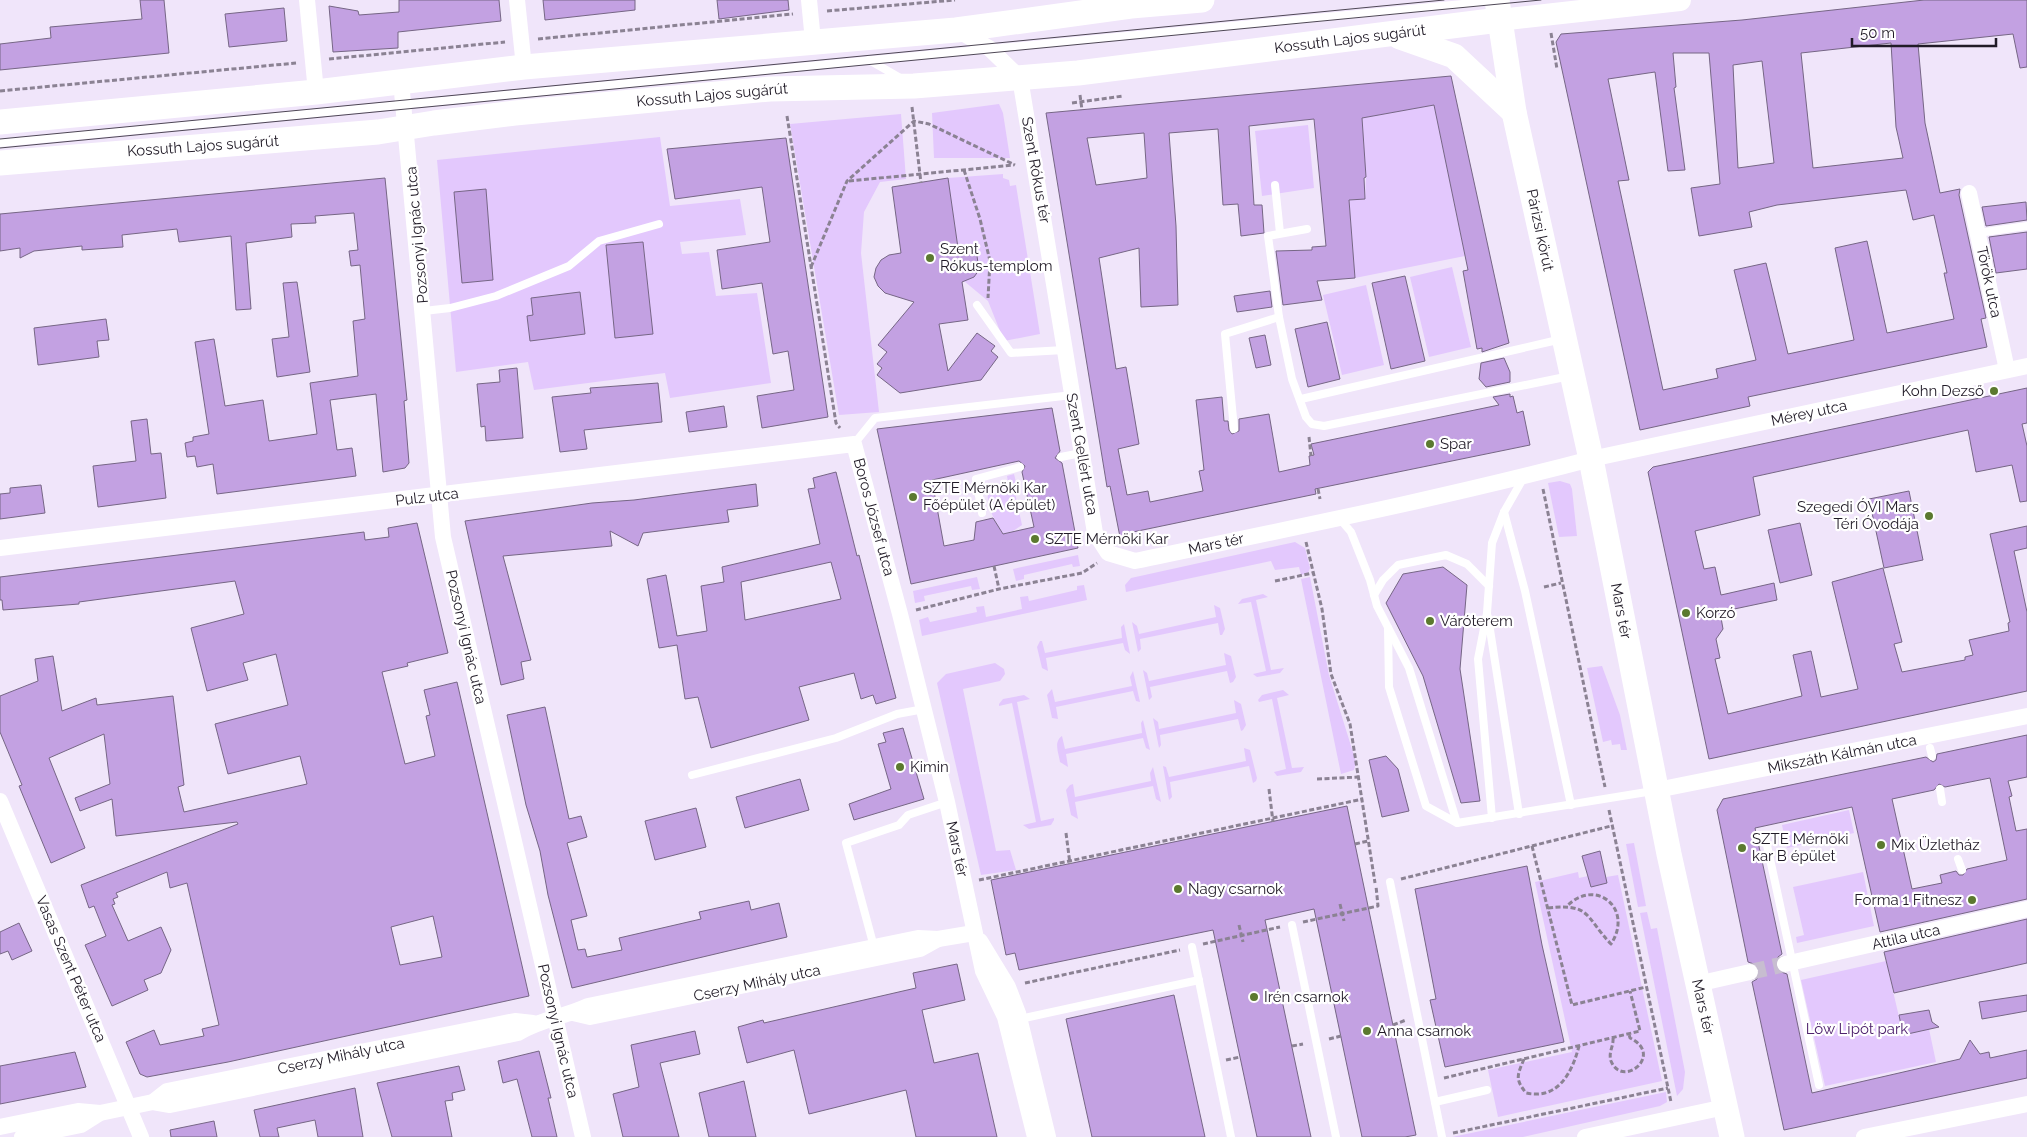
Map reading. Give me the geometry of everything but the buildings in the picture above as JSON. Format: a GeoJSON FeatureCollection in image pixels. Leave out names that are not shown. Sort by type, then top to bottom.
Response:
{"type":"FeatureCollection","features":[{"type":"Feature","properties":{"kind":"main road","name":"Kossuth Lajos sugárút"},"geometry":{"type":"LineString","coordinates":[[0,163],[378,132],[404,104],[524,67],[956,30],[1131,3],[1202,0]]}},
{"type":"Feature","properties":{"kind":"main road","name":"Kossuth Lajos sugárút"},"geometry":{"type":"LineString","coordinates":[[0,122],[316,92],[404,104],[515,113],[770,89],[913,96],[1020,78],[1087,72],[1390,34],[1498,5]]}},
{"type":"Feature","properties":{"kind":"main road","name":"Párizsi körút"},"geometry":{"type":"LineString","coordinates":[[1498,5],[1514,112],[1591,458]]}},
{"type":"Feature","properties":{"kind":"main road"},"geometry":{"type":"LineString","coordinates":[[1390,34],[1431,46],[1454,56],[1514,112]]}},
{"type":"Feature","properties":{"kind":"main road","name":"Mars tér"},"geometry":{"type":"LineString","coordinates":[[1591,458],[1668,854],[1732,1137]]}},
{"type":"Feature","properties":{"kind":"street"},"geometry":{"type":"LineString","coordinates":[[307,0],[316,92]]}},
{"type":"Feature","properties":{"kind":"street"},"geometry":{"type":"LineString","coordinates":[[518,0],[524,67]]}},
{"type":"Feature","properties":{"kind":"street","name":"Kossuth Lajos sugárút"},"geometry":{"type":"LineString","coordinates":[[1498,5],[1680,0]]}},
{"type":"Feature","properties":{"kind":"street"},"geometry":{"type":"LineString","coordinates":[[809,6],[813,41]]}},
{"type":"Feature","properties":{"kind":"street"},"geometry":{"type":"LineString","coordinates":[[956,30],[989,48],[1020,78]]}},
{"type":"Feature","properties":{"kind":"street","name":"Szent Rókus tér"},"geometry":{"type":"LineString","coordinates":[[1020,78],[1070,388]]}},
{"type":"Feature","properties":{"kind":"street","name":"Pozsonyi Ignác utca"},"geometry":{"type":"LineString","coordinates":[[404,104],[443,537],[583,1137]]}},
{"type":"Feature","properties":{"kind":"street","name":"Török utca"},"geometry":{"type":"LineString","coordinates":[[1969,193],[2008,370]]}},
{"type":"Feature","properties":{"kind":"street","name":"Mérey utca"},"geometry":{"type":"LineString","coordinates":[[1591,458],[2027,366]]}},
{"type":"Feature","properties":{"kind":"street","name":"Szent Gellért utca"},"geometry":{"type":"LineString","coordinates":[[1070,388],[1095,533],[1108,553]]}},
{"type":"Feature","properties":{"kind":"street","name":"Pulz utca"},"geometry":{"type":"LineString","coordinates":[[0,548],[854,444]]}},
{"type":"Feature","properties":{"kind":"street","name":"Boros József utca"},"geometry":{"type":"LineString","coordinates":[[854,444],[894,591]]}},
{"type":"Feature","properties":{"kind":"street","name":"Mars tér"},"geometry":{"type":"LineString","coordinates":[[1108,553],[1135,561],[1524,476],[1591,458]]}},
{"type":"Feature","properties":{"kind":"street","name":"Mars tér"},"geometry":{"type":"LineString","coordinates":[[894,591],[947,802],[983,971],[1006,1017],[1035,1137]]}},
{"type":"Feature","properties":{"kind":"street","name":"Mikszáth Kálmán utca"},"geometry":{"type":"LineString","coordinates":[[1657,790],[2027,716]]}},
{"type":"Feature","properties":{"kind":"street","name":"Vasas Szent Péter utca"},"geometry":{"type":"LineString","coordinates":[[0,801],[141,1137]]}},
{"type":"Feature","properties":{"kind":"street","name":"Attila utca"},"geometry":{"type":"LineString","coordinates":[[1789,963],[1973,917],[2027,909]]}},
{"type":"Feature","properties":{"kind":"street","name":"Mars tér"},"geometry":{"type":"LineString","coordinates":[[974,933],[1008,986],[1020,1019],[1048,1137]]}},
{"type":"Feature","properties":{"kind":"street","name":"Cserzy Mihály utca"},"geometry":{"type":"LineString","coordinates":[[0,1127],[78,1111],[100,1113],[153,1102],[170,1105],[518,1033],[533,1023],[573,1013],[588,1006],[918,938],[938,939],[974,933]]}},
{"type":"Feature","properties":{"kind":"street","name":"Cserzy Mihály utca"},"geometry":{"type":"LineString","coordinates":[[573,1013],[590,1017],[920,949],[938,939]]}},
{"type":"Feature","properties":{"kind":"street"},"geometry":{"type":"LineString","coordinates":[[1697,984],[1750,972]]}},
{"type":"Feature","properties":{"kind":"street"},"geometry":{"type":"LineString","coordinates":[[1864,1137],[2027,1104]]}},
{"type":"Feature","properties":{"kind":"street"},"geometry":{"type":"LineString","coordinates":[[1585,1137],[1725,1107]]}},
{"type":"Feature","properties":{"kind":"street","name":"Cserzy Mihály utca"},"geometry":{"type":"LineString","coordinates":[[23,1137],[81,1125],[100,1113]]}},
{"type":"Feature","properties":{"kind":"lane","name":"Kossuth Lajos sugárút"},"geometry":{"type":"LineString","coordinates":[[0,143],[989,48],[1498,5]]}},
{"type":"Feature","properties":{"kind":"lane"},"geometry":{"type":"LineString","coordinates":[[869,60],[913,96]]}},
{"type":"Feature","properties":{"kind":"lane"},"geometry":{"type":"LineString","coordinates":[[1275,185],[1280,233]]}},
{"type":"Feature","properties":{"kind":"lane"},"geometry":{"type":"LineString","coordinates":[[424,311],[450,308],[496,296],[569,266],[599,241],[659,224]]}},
{"type":"Feature","properties":{"kind":"lane"},"geometry":{"type":"LineString","coordinates":[[1978,234],[2027,226]]}},
{"type":"Feature","properties":{"kind":"lane"},"geometry":{"type":"LineString","coordinates":[[1307,229],[1268,236],[1279,317],[1292,378],[1306,417],[1312,424],[1324,426],[1572,376]]}},
{"type":"Feature","properties":{"kind":"lane"},"geometry":{"type":"LineString","coordinates":[[977,305],[1011,353],[1064,350]]}},
{"type":"Feature","properties":{"kind":"lane"},"geometry":{"type":"LineString","coordinates":[[1234,429],[1225,334],[1279,317]]}},
{"type":"Feature","properties":{"kind":"lane"},"geometry":{"type":"LineString","coordinates":[[1301,399],[1564,339]]}},
{"type":"Feature","properties":{"kind":"lane"},"geometry":{"type":"LineString","coordinates":[[854,444],[875,418],[1070,388]]}},
{"type":"Feature","properties":{"kind":"lane"},"geometry":{"type":"LineString","coordinates":[[1061,458],[1081,453]]}},
{"type":"Feature","properties":{"kind":"lane"},"geometry":{"type":"LineString","coordinates":[[982,513],[976,479],[1020,467]]}},
{"type":"Feature","properties":{"kind":"lane"},"geometry":{"type":"LineString","coordinates":[[1492,818],[1478,659],[1487,613],[1492,543],[1504,512],[1524,476]]}},
{"type":"Feature","properties":{"kind":"lane"},"geometry":{"type":"LineString","coordinates":[[1504,512],[1525,591],[1571,805]]}},
{"type":"Feature","properties":{"kind":"lane"},"geometry":{"type":"LineString","coordinates":[[1338,518],[1351,532],[1377,606],[1409,668],[1457,823]]}},
{"type":"Feature","properties":{"kind":"lane"},"geometry":{"type":"LineString","coordinates":[[1374,595],[1383,580],[1398,565],[1446,555],[1467,564],[1489,586]]}},
{"type":"Feature","properties":{"kind":"lane"},"geometry":{"type":"LineString","coordinates":[[1487,613],[1519,814]]}},
{"type":"Feature","properties":{"kind":"lane"},"geometry":{"type":"LineString","coordinates":[[1388,628],[1389,687],[1426,806],[1457,823],[1657,790]]}},
{"type":"Feature","properties":{"kind":"lane"},"geometry":{"type":"LineString","coordinates":[[692,775],[836,738],[897,714],[924,709]]}},
{"type":"Feature","properties":{"kind":"lane"},"geometry":{"type":"LineString","coordinates":[[1940,788],[1942,802]]}},
{"type":"Feature","properties":{"kind":"lane"},"geometry":{"type":"LineString","coordinates":[[874,947],[846,843],[899,824],[908,815],[947,802]]}},
{"type":"Feature","properties":{"kind":"lane"},"geometry":{"type":"LineString","coordinates":[[1765,836],[1789,963],[1818,1085]]}},
{"type":"Feature","properties":{"kind":"lane"},"geometry":{"type":"LineString","coordinates":[[1958,859],[1962,870]]}},
{"type":"Feature","properties":{"kind":"lane"},"geometry":{"type":"LineString","coordinates":[[1390,882],[1442,1136]]}},
{"type":"Feature","properties":{"kind":"lane"},"geometry":{"type":"LineString","coordinates":[[1292,925],[1336,1137]]}},
{"type":"Feature","properties":{"kind":"lane"},"geometry":{"type":"LineString","coordinates":[[1192,947],[1231,1137]]}},
{"type":"Feature","properties":{"kind":"lane"},"geometry":{"type":"LineString","coordinates":[[1020,1019],[1199,980]]}},
{"type":"Feature","properties":{"kind":"lane"},"geometry":{"type":"LineString","coordinates":[[1435,1102],[1487,1090]]}},
{"type":"Feature","properties":{"kind":"path"},"geometry":{"type":"LineString","coordinates":[[0,90],[521,41],[809,6],[956,0]]}},
{"type":"Feature","properties":{"kind":"path"},"geometry":{"type":"LineString","coordinates":[[1550,31],[1557,69]]}},
{"type":"Feature","properties":{"kind":"path"},"geometry":{"type":"LineString","coordinates":[[1079,89],[1082,110]]}},
{"type":"Feature","properties":{"kind":"path"},"geometry":{"type":"LineString","coordinates":[[913,96],[921,183]]}},
{"type":"Feature","properties":{"kind":"path"},"geometry":{"type":"LineString","coordinates":[[1072,103],[1123,96]]}},
{"type":"Feature","properties":{"kind":"path"},"geometry":{"type":"LineString","coordinates":[[787,116],[836,423],[854,444]]}},
{"type":"Feature","properties":{"kind":"path"},"geometry":{"type":"LineString","coordinates":[[848,181],[1015,165],[929,124],[914,121]]}},
{"type":"Feature","properties":{"kind":"path"},"geometry":{"type":"LineString","coordinates":[[811,267],[848,181],[914,121]]}},
{"type":"Feature","properties":{"kind":"path"},"geometry":{"type":"LineString","coordinates":[[964,170],[980,219],[990,261],[985,316]]}},
{"type":"Feature","properties":{"kind":"path"},"geometry":{"type":"LineString","coordinates":[[1318,489],[1320,499]]}},
{"type":"Feature","properties":{"kind":"path"},"geometry":{"type":"LineString","coordinates":[[900,614],[999,589],[1082,573],[1091,569],[1108,553]]}},
{"type":"Feature","properties":{"kind":"path"},"geometry":{"type":"LineString","coordinates":[[994,566],[999,589]]}},
{"type":"Feature","properties":{"kind":"path"},"geometry":{"type":"LineString","coordinates":[[1275,581],[1313,573]]}},
{"type":"Feature","properties":{"kind":"path"},"geometry":{"type":"LineString","coordinates":[[1544,587],[1561,583]]}},
{"type":"Feature","properties":{"kind":"path"},"geometry":{"type":"LineString","coordinates":[[1317,779],[1360,777]]}},
{"type":"Feature","properties":{"kind":"path"},"geometry":{"type":"LineString","coordinates":[[1268,789],[1273,820]]}},
{"type":"Feature","properties":{"kind":"path"},"geometry":{"type":"LineString","coordinates":[[964,884],[1273,820],[1363,799]]}},
{"type":"Feature","properties":{"kind":"path"},"geometry":{"type":"LineString","coordinates":[[1066,833],[1070,862]]}},
{"type":"Feature","properties":{"kind":"path"},"geometry":{"type":"LineString","coordinates":[[1355,844],[1368,841]]}},
{"type":"Feature","properties":{"kind":"path"},"geometry":{"type":"LineString","coordinates":[[1532,846],[1572,1005],[1646,987]]}},
{"type":"Feature","properties":{"kind":"path"},"geometry":{"type":"LineString","coordinates":[[1548,908],[1567,906],[1585,912],[1611,944],[1618,930],[1620,920],[1616,911],[1605,898],[1594,894],[1583,895],[1567,906]]}},
{"type":"Feature","properties":{"kind":"path"},"geometry":{"type":"LineString","coordinates":[[1340,904],[1344,921]]}},
{"type":"Feature","properties":{"kind":"path"},"geometry":{"type":"LineString","coordinates":[[1239,925],[1243,942]]}},
{"type":"Feature","properties":{"kind":"path"},"geometry":{"type":"LineString","coordinates":[[1431,1082],[1640,1031],[1630,991]]}},
{"type":"Feature","properties":{"kind":"path"},"geometry":{"type":"LineString","coordinates":[[1613,1038],[1614,1044],[1610,1054],[1612,1064],[1621,1070],[1632,1070],[1641,1064],[1643,1053],[1638,1043],[1630,1038],[1629,1034]]}},
{"type":"Feature","properties":{"kind":"path"},"geometry":{"type":"LineString","coordinates":[[1524,1059],[1518,1074],[1518,1082],[1526,1093],[1538,1096],[1553,1091],[1573,1068],[1579,1046]]}},
{"type":"Feature","properties":{"kind":"path"},"geometry":{"type":"LineString","coordinates":[[1442,1136],[1668,1088]]}},
{"type":"Feature","properties":{"kind":"green space"},"geometry":{"type":"Polygon","coordinates":[[[999,104],[1003,113],[1010,158],[934,158],[932,113],[999,104]]]}},
{"type":"Feature","properties":{"kind":"green space"},"geometry":{"type":"Polygon","coordinates":[[[1434,105],[1465,256],[1355,278],[1349,200],[1365,199],[1366,177],[1362,118],[1434,105]]]}},
{"type":"Feature","properties":{"kind":"green space"},"geometry":{"type":"Polygon","coordinates":[[[901,114],[906,179],[880,182],[864,212],[861,253],[879,412],[839,415],[790,124],[901,114]]]}},
{"type":"Feature","properties":{"kind":"green space"},"geometry":{"type":"Polygon","coordinates":[[[1308,125],[1314,188],[1262,196],[1255,131],[1308,125]]]}},
{"type":"Feature","properties":{"kind":"green space"},"geometry":{"type":"Polygon","coordinates":[[[660,137],[670,206],[740,199],[746,235],[680,242],[682,254],[709,252],[716,296],[757,293],[771,383],[670,398],[665,373],[534,390],[528,362],[456,372],[437,160],[660,137]]]}},
{"type":"Feature","properties":{"kind":"green space"},"geometry":{"type":"Polygon","coordinates":[[[1003,174],[1003,178],[1009,180],[1010,186],[1016,185],[1040,334],[1004,341],[988,301],[964,281],[973,275],[978,267],[978,263],[970,249],[958,248],[948,178],[1003,174]]]}},
{"type":"Feature","properties":{"kind":"green space"},"geometry":{"type":"Polygon","coordinates":[[[1452,267],[1471,347],[1429,357],[1410,277],[1452,267]]]}},
{"type":"Feature","properties":{"kind":"green space"},"geometry":{"type":"Polygon","coordinates":[[[1366,285],[1384,365],[1342,375],[1323,295],[1366,285]]]}},
{"type":"Feature","properties":{"kind":"green space"},"geometry":{"type":"Polygon","coordinates":[[[1014,474],[1017,486],[1014,488],[1022,525],[1013,531],[1003,534],[991,512],[988,500],[988,487],[1008,482],[1007,476],[1014,474]]]}},
{"type":"Feature","properties":{"kind":"green space"},"geometry":{"type":"Polygon","coordinates":[[[1560,481],[1570,484],[1572,489],[1577,536],[1559,537],[1548,483],[1560,481]]]}},
{"type":"Feature","properties":{"kind":"green space"},"geometry":{"type":"Polygon","coordinates":[[[1295,542],[1305,548],[1310,568],[1308,573],[1301,575],[1299,567],[1275,570],[1271,561],[1126,592],[1125,585],[1131,578],[1295,542]]]}},
{"type":"Feature","properties":{"kind":"green space"},"geometry":{"type":"Polygon","coordinates":[[[1078,555],[1080,566],[1073,567],[1072,564],[1024,575],[1024,579],[1016,581],[1013,569],[1078,555]]]}},
{"type":"Feature","properties":{"kind":"green space"},"geometry":{"type":"Polygon","coordinates":[[[977,577],[980,589],[972,590],[971,586],[924,596],[925,601],[915,603],[913,591],[977,577]]]}},
{"type":"Feature","properties":{"kind":"green space"},"geometry":{"type":"Polygon","coordinates":[[[1310,577],[1329,675],[1356,762],[1354,770],[1341,774],[1301,579],[1310,577]]]}},
{"type":"Feature","properties":{"kind":"green space"},"geometry":{"type":"Polygon","coordinates":[[[1084,585],[1087,600],[922,636],[919,620],[928,617],[930,622],[977,612],[976,607],[984,606],[986,617],[1022,609],[1020,597],[1028,596],[1029,601],[1077,590],[1077,586],[1084,585]]]}},
{"type":"Feature","properties":{"kind":"green space"},"geometry":{"type":"Polygon","coordinates":[[[1263,594],[1268,597],[1256,600],[1271,670],[1284,668],[1280,673],[1257,677],[1253,674],[1266,671],[1251,602],[1238,604],[1242,599],[1263,594]]]}},
{"type":"Feature","properties":{"kind":"green space"},"geometry":{"type":"Polygon","coordinates":[[[1214,605],[1220,608],[1225,629],[1222,635],[1220,635],[1218,623],[1140,639],[1141,649],[1138,652],[1132,622],[1137,626],[1139,634],[1216,617],[1214,605]]]}},
{"type":"Feature","properties":{"kind":"green space"},"geometry":{"type":"Polygon","coordinates":[[[1124,624],[1130,654],[1125,650],[1123,643],[1046,658],[1048,671],[1042,668],[1037,647],[1040,641],[1042,641],[1045,653],[1122,638],[1121,627],[1124,624]]]}},
{"type":"Feature","properties":{"kind":"green space"},"geometry":{"type":"Polygon","coordinates":[[[1224,653],[1231,656],[1236,677],[1233,682],[1230,683],[1227,671],[1150,687],[1152,697],[1149,700],[1143,670],[1147,673],[1149,681],[1226,665],[1224,653]]]}},
{"type":"Feature","properties":{"kind":"green space"},"geometry":{"type":"Polygon","coordinates":[[[995,663],[1004,669],[1005,674],[1000,681],[963,689],[996,851],[1010,850],[1016,870],[981,875],[937,683],[946,674],[995,663]]]}},
{"type":"Feature","properties":{"kind":"green space"},"geometry":{"type":"Polygon","coordinates":[[[1602,666],[1620,715],[1627,750],[1621,750],[1620,744],[1612,745],[1611,740],[1603,742],[1587,668],[1602,666]]]}},
{"type":"Feature","properties":{"kind":"green space"},"geometry":{"type":"Polygon","coordinates":[[[1133,671],[1140,702],[1136,701],[1133,691],[1056,707],[1058,719],[1052,718],[1047,695],[1052,689],[1055,702],[1132,686],[1130,677],[1133,671]]]}},
{"type":"Feature","properties":{"kind":"green space"},"geometry":{"type":"Polygon","coordinates":[[[1283,690],[1289,695],[1277,698],[1292,768],[1304,767],[1301,772],[1277,776],[1274,772],[1286,769],[1272,699],[1259,702],[1258,700],[1262,695],[1283,690]]]}},
{"type":"Feature","properties":{"kind":"green space"},"geometry":{"type":"Polygon","coordinates":[[[1024,695],[1030,699],[1017,702],[1041,821],[1054,818],[1051,825],[1029,829],[1023,825],[1036,822],[1012,703],[999,706],[1003,699],[1024,695]]]}},
{"type":"Feature","properties":{"kind":"green space"},"geometry":{"type":"Polygon","coordinates":[[[1234,700],[1241,704],[1246,725],[1243,730],[1241,731],[1238,719],[1160,735],[1161,745],[1159,748],[1153,718],[1158,722],[1159,729],[1236,713],[1234,700]]]}},
{"type":"Feature","properties":{"kind":"green space"},"geometry":{"type":"Polygon","coordinates":[[[1143,720],[1150,750],[1146,748],[1143,738],[1066,754],[1068,767],[1060,762],[1057,745],[1062,736],[1065,749],[1142,733],[1141,723],[1143,720]]]}},
{"type":"Feature","properties":{"kind":"green space"},"geometry":{"type":"Polygon","coordinates":[[[1244,748],[1250,750],[1257,778],[1256,781],[1253,783],[1249,766],[1170,782],[1172,797],[1169,800],[1163,766],[1166,767],[1169,777],[1246,761],[1244,748]]]}},
{"type":"Feature","properties":{"kind":"green space"},"geometry":{"type":"Polygon","coordinates":[[[1153,767],[1161,802],[1156,799],[1153,786],[1075,802],[1078,819],[1071,815],[1066,790],[1070,785],[1073,784],[1075,797],[1151,781],[1150,773],[1153,767]]]}},
{"type":"Feature","properties":{"kind":"green space"},"geometry":{"type":"Polygon","coordinates":[[[1849,810],[1854,833],[1787,848],[1782,825],[1849,810]]]}},
{"type":"Feature","properties":{"kind":"green space"},"geometry":{"type":"Polygon","coordinates":[[[1634,843],[1646,906],[1638,907],[1626,844],[1634,843]]]}},
{"type":"Feature","properties":{"kind":"green space"},"geometry":{"type":"Polygon","coordinates":[[[1578,872],[1579,878],[1588,876],[1591,887],[1607,883],[1606,877],[1618,875],[1662,1081],[1498,1117],[1488,1070],[1572,1052],[1535,882],[1578,872]]]}},
{"type":"Feature","properties":{"kind":"green space"},"geometry":{"type":"Polygon","coordinates":[[[1863,872],[1874,926],[1797,943],[1796,937],[1804,935],[1793,887],[1863,872]]]}},
{"type":"Feature","properties":{"kind":"green space"},"geometry":{"type":"Polygon","coordinates":[[[1647,912],[1651,929],[1657,928],[1685,1072],[1683,1089],[1677,1096],[1640,913],[1647,912]]]}},
{"type":"Feature","properties":{"kind":"green space","name":"Löw Lipót park"},"geometry":{"type":"Polygon","coordinates":[[[1886,961],[1903,1034],[1929,1029],[1936,1062],[1825,1086],[1801,980],[1886,961]]]}},
{"type":"Feature","properties":{"kind":"green space"},"geometry":{"type":"Polygon","coordinates":[[[1666,1092],[1667,1102],[1660,1106],[1523,1137],[1452,1137],[1666,1092]]]}},
{"type":"Feature","properties":{"kind":"tunnel"},"geometry":{"type":"LineString","coordinates":[[1750,972],[1785,964]]}},
{"type":"Feature","properties":{"kind":"tram line"},"geometry":{"type":"LineString","coordinates":[[0,139],[1444,0]]}},
{"type":"Feature","properties":{"kind":"tram line"},"geometry":{"type":"LineString","coordinates":[[0,148],[1541,0]]}},
{"type":"Feature","properties":{"kind":"place","name":"Szent Rókus-templom"},"geometry":{"type":"Point","coordinates":[930,258]}},
{"type":"Feature","properties":{"kind":"place","name":"Kohn Dezső"},"geometry":{"type":"Point","coordinates":[1994,391]}},
{"type":"Feature","properties":{"kind":"place","name":"Spar"},"geometry":{"type":"Point","coordinates":[1430,444]}},
{"type":"Feature","properties":{"kind":"place","name":"SZTE Mérnöki Kar Főépület (A épület)"},"geometry":{"type":"Point","coordinates":[913,497]}},
{"type":"Feature","properties":{"kind":"place","name":"Szegedi ÓVI Mars Téri Óvodája"},"geometry":{"type":"Point","coordinates":[1929,516]}},
{"type":"Feature","properties":{"kind":"place","name":"SZTE Mérnöki Kar"},"geometry":{"type":"Point","coordinates":[1035,539]}},
{"type":"Feature","properties":{"kind":"place","name":"Korzó"},"geometry":{"type":"Point","coordinates":[1686,613]}},
{"type":"Feature","properties":{"kind":"place","name":"Váróterem"},"geometry":{"type":"Point","coordinates":[1430,621]}},
{"type":"Feature","properties":{"kind":"place","name":"Kimin"},"geometry":{"type":"Point","coordinates":[900,767]}},
{"type":"Feature","properties":{"kind":"place","name":"Mix Üzletház"},"geometry":{"type":"Point","coordinates":[1881,845]}},
{"type":"Feature","properties":{"kind":"place","name":"SZTE Mérnöki kar B épület"},"geometry":{"type":"Point","coordinates":[1742,848]}},
{"type":"Feature","properties":{"kind":"place","name":"Nagy csarnok"},"geometry":{"type":"Point","coordinates":[1178,889]}},
{"type":"Feature","properties":{"kind":"place","name":"Forma 1 Fitnesz"},"geometry":{"type":"Point","coordinates":[1972,900]}},
{"type":"Feature","properties":{"kind":"place","name":"Irén csarnok"},"geometry":{"type":"Point","coordinates":[1254,997]}},
{"type":"Feature","properties":{"kind":"place","name":"Anna csarnok"},"geometry":{"type":"Point","coordinates":[1367,1031]}}]}
